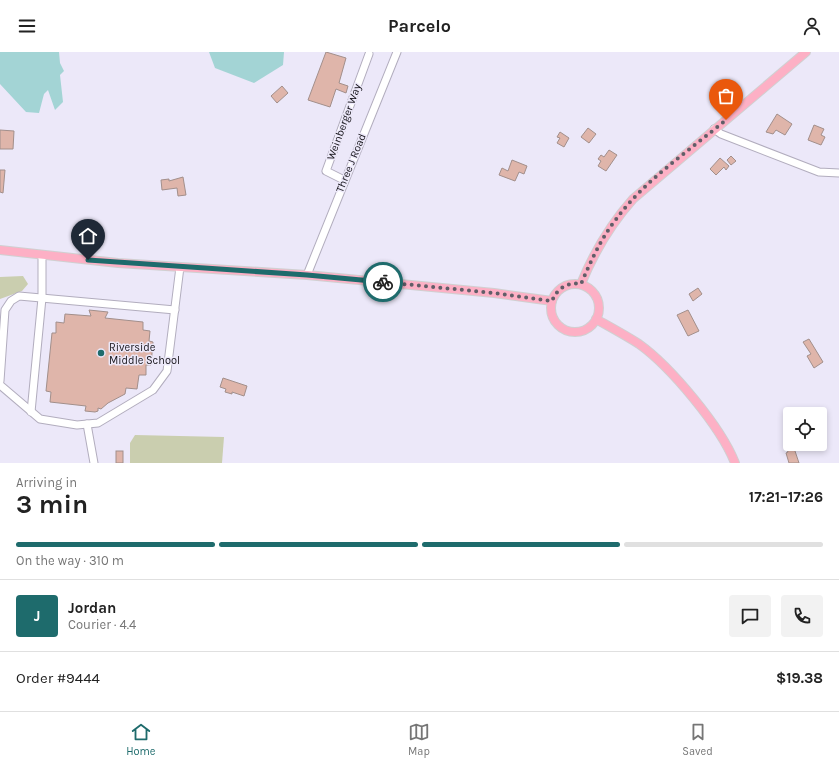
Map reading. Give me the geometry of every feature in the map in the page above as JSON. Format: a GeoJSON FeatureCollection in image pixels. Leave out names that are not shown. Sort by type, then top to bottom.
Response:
{"type":"FeatureCollection","features":[{"type":"Feature","properties":{"kind":"main road"},"geometry":{"type":"LineString","coordinates":[[581,284],[600,243],[618,216],[648,185],[806,52]]}},
{"type":"Feature","properties":{"kind":"main road"},"geometry":{"type":"LineString","coordinates":[[0,250],[118,263],[307,275],[494,293],[552,301]]}},
{"type":"Feature","properties":{"kind":"main road"},"geometry":{"type":"LineString","coordinates":[[572,284],[581,284],[592,290],[597,298],[599,309],[591,326],[582,331],[575,332],[566,330],[558,325],[553,319],[551,309],[552,301],[556,293],[563,287],[572,284]]}},
{"type":"Feature","properties":{"kind":"main road"},"geometry":{"type":"LineString","coordinates":[[596,318],[639,345],[658,360],[676,379],[708,418],[735,463]]}},
{"type":"Feature","properties":{"kind":"street","name":"Three J Road"},"geometry":{"type":"LineString","coordinates":[[307,275],[344,180],[397,52]]}},
{"type":"Feature","properties":{"kind":"street","name":"Weinberger Way"},"geometry":{"type":"LineString","coordinates":[[344,180],[326,171],[369,54]]}},
{"type":"Feature","properties":{"kind":"street"},"geometry":{"type":"LineString","coordinates":[[714,129],[720,134],[819,172],[839,173]]}},
{"type":"Feature","properties":{"kind":"street"},"geometry":{"type":"LineString","coordinates":[[31,412],[42,298],[42,255]]}},
{"type":"Feature","properties":{"kind":"street"},"geometry":{"type":"LineString","coordinates":[[0,385],[40,419],[77,425],[98,423],[153,390],[168,371],[180,267]]}},
{"type":"Feature","properties":{"kind":"street"},"geometry":{"type":"LineString","coordinates":[[0,381],[5,310],[11,301],[19,296],[175,310]]}},
{"type":"Feature","properties":{"kind":"street"},"geometry":{"type":"LineString","coordinates":[[87,424],[94,463]]}},
{"type":"Feature","properties":{"kind":"shaded area"},"geometry":{"type":"Polygon","coordinates":[[[0,52],[59,52],[60,63],[64,71],[60,75],[63,102],[55,110],[48,90],[44,94],[39,113],[26,112],[0,84],[0,52]]]}},
{"type":"Feature","properties":{"kind":"shaded area"},"geometry":{"type":"Polygon","coordinates":[[[209,52],[284,52],[283,65],[254,83],[215,68],[209,52]]]}},
{"type":"Feature","properties":{"kind":"shaded area"},"geometry":{"type":"Polygon","coordinates":[[[23,276],[28,284],[22,291],[0,299],[0,277],[23,276]]]}},
{"type":"Feature","properties":{"kind":"shaded area"},"geometry":{"type":"Polygon","coordinates":[[[135,435],[224,437],[222,463],[130,463],[130,443],[135,435]]]}},
{"type":"Feature","properties":{"kind":"building"},"geometry":{"type":"Polygon","coordinates":[[[326,52],[346,58],[339,83],[348,86],[346,93],[336,89],[330,107],[308,100],[326,52]]]}},
{"type":"Feature","properties":{"kind":"building"},"geometry":{"type":"Polygon","coordinates":[[[282,86],[288,93],[277,103],[271,96],[282,86]]]}},
{"type":"Feature","properties":{"kind":"building"},"geometry":{"type":"Polygon","coordinates":[[[777,114],[792,124],[785,135],[776,130],[773,134],[766,132],[777,114]]]}},
{"type":"Feature","properties":{"kind":"building"},"geometry":{"type":"Polygon","coordinates":[[[814,125],[824,129],[821,135],[825,137],[821,145],[808,140],[814,125]]]}},
{"type":"Feature","properties":{"kind":"building"},"geometry":{"type":"Polygon","coordinates":[[[588,128],[596,134],[589,143],[581,137],[588,128]]]}},
{"type":"Feature","properties":{"kind":"building"},"geometry":{"type":"Polygon","coordinates":[[[0,130],[14,131],[13,149],[0,149],[0,130]]]}},
{"type":"Feature","properties":{"kind":"building"},"geometry":{"type":"Polygon","coordinates":[[[560,132],[569,138],[564,147],[557,143],[560,138],[557,137],[560,132]]]}},
{"type":"Feature","properties":{"kind":"building"},"geometry":{"type":"Polygon","coordinates":[[[609,150],[617,155],[606,171],[598,166],[601,161],[598,159],[601,155],[604,157],[609,150]]]}},
{"type":"Feature","properties":{"kind":"building"},"geometry":{"type":"Polygon","coordinates":[[[731,156],[736,161],[731,165],[727,160],[731,156]]]}},
{"type":"Feature","properties":{"kind":"building"},"geometry":{"type":"Polygon","coordinates":[[[720,158],[729,166],[726,170],[724,167],[716,175],[710,169],[720,158]]]}},
{"type":"Feature","properties":{"kind":"building"},"geometry":{"type":"Polygon","coordinates":[[[512,160],[527,166],[524,174],[519,172],[515,181],[499,175],[502,168],[508,171],[512,160]]]}},
{"type":"Feature","properties":{"kind":"building"},"geometry":{"type":"Polygon","coordinates":[[[0,170],[5,170],[3,193],[0,192],[0,170]]]}},
{"type":"Feature","properties":{"kind":"building"},"geometry":{"type":"Polygon","coordinates":[[[183,177],[186,195],[178,196],[177,188],[162,190],[161,180],[169,179],[169,181],[183,177]]]}},
{"type":"Feature","properties":{"kind":"building"},"geometry":{"type":"Polygon","coordinates":[[[698,288],[702,294],[693,301],[689,294],[698,288]]]}},
{"type":"Feature","properties":{"kind":"building","name":"Riverside Middle School"},"geometry":{"type":"Polygon","coordinates":[[[89,310],[108,312],[105,318],[143,322],[143,330],[150,331],[149,341],[153,342],[151,365],[146,365],[146,375],[139,375],[137,389],[126,388],[125,394],[108,403],[101,409],[98,408],[98,411],[95,412],[85,411],[86,406],[50,402],[51,392],[46,391],[52,333],[56,333],[56,322],[64,323],[65,314],[91,316],[89,310]]]}},
{"type":"Feature","properties":{"kind":"building"},"geometry":{"type":"Polygon","coordinates":[[[688,310],[699,331],[688,336],[677,315],[688,310]]]}},
{"type":"Feature","properties":{"kind":"building"},"geometry":{"type":"Polygon","coordinates":[[[809,339],[823,362],[814,368],[807,356],[811,354],[803,342],[809,339]]]}},
{"type":"Feature","properties":{"kind":"building"},"geometry":{"type":"Polygon","coordinates":[[[223,378],[247,386],[244,396],[232,392],[232,394],[225,392],[226,389],[220,387],[223,378]]]}},
{"type":"Feature","properties":{"kind":"building"},"geometry":{"type":"Polygon","coordinates":[[[116,451],[123,451],[123,463],[116,463],[116,451]]]}},
{"type":"Feature","properties":{"kind":"building"},"geometry":{"type":"Polygon","coordinates":[[[795,451],[799,463],[789,463],[786,453],[795,451]]]}},
{"type":"Feature","properties":{"kind":"way so far"},"geometry":{"type":"LineString","coordinates":[[383,282],[494,293],[552,301],[558,290],[566,285],[581,284],[600,243],[609,228],[633,199],[726,120]]}},
{"type":"Feature","properties":{"kind":"place","name":"Riverside Middle School"},"geometry":{"type":"Point","coordinates":[101,353]}},
{"type":"Feature","properties":{"kind":"route"},"geometry":{"type":"LineString","coordinates":[[88,260],[307,275],[383,282]]}}]}
